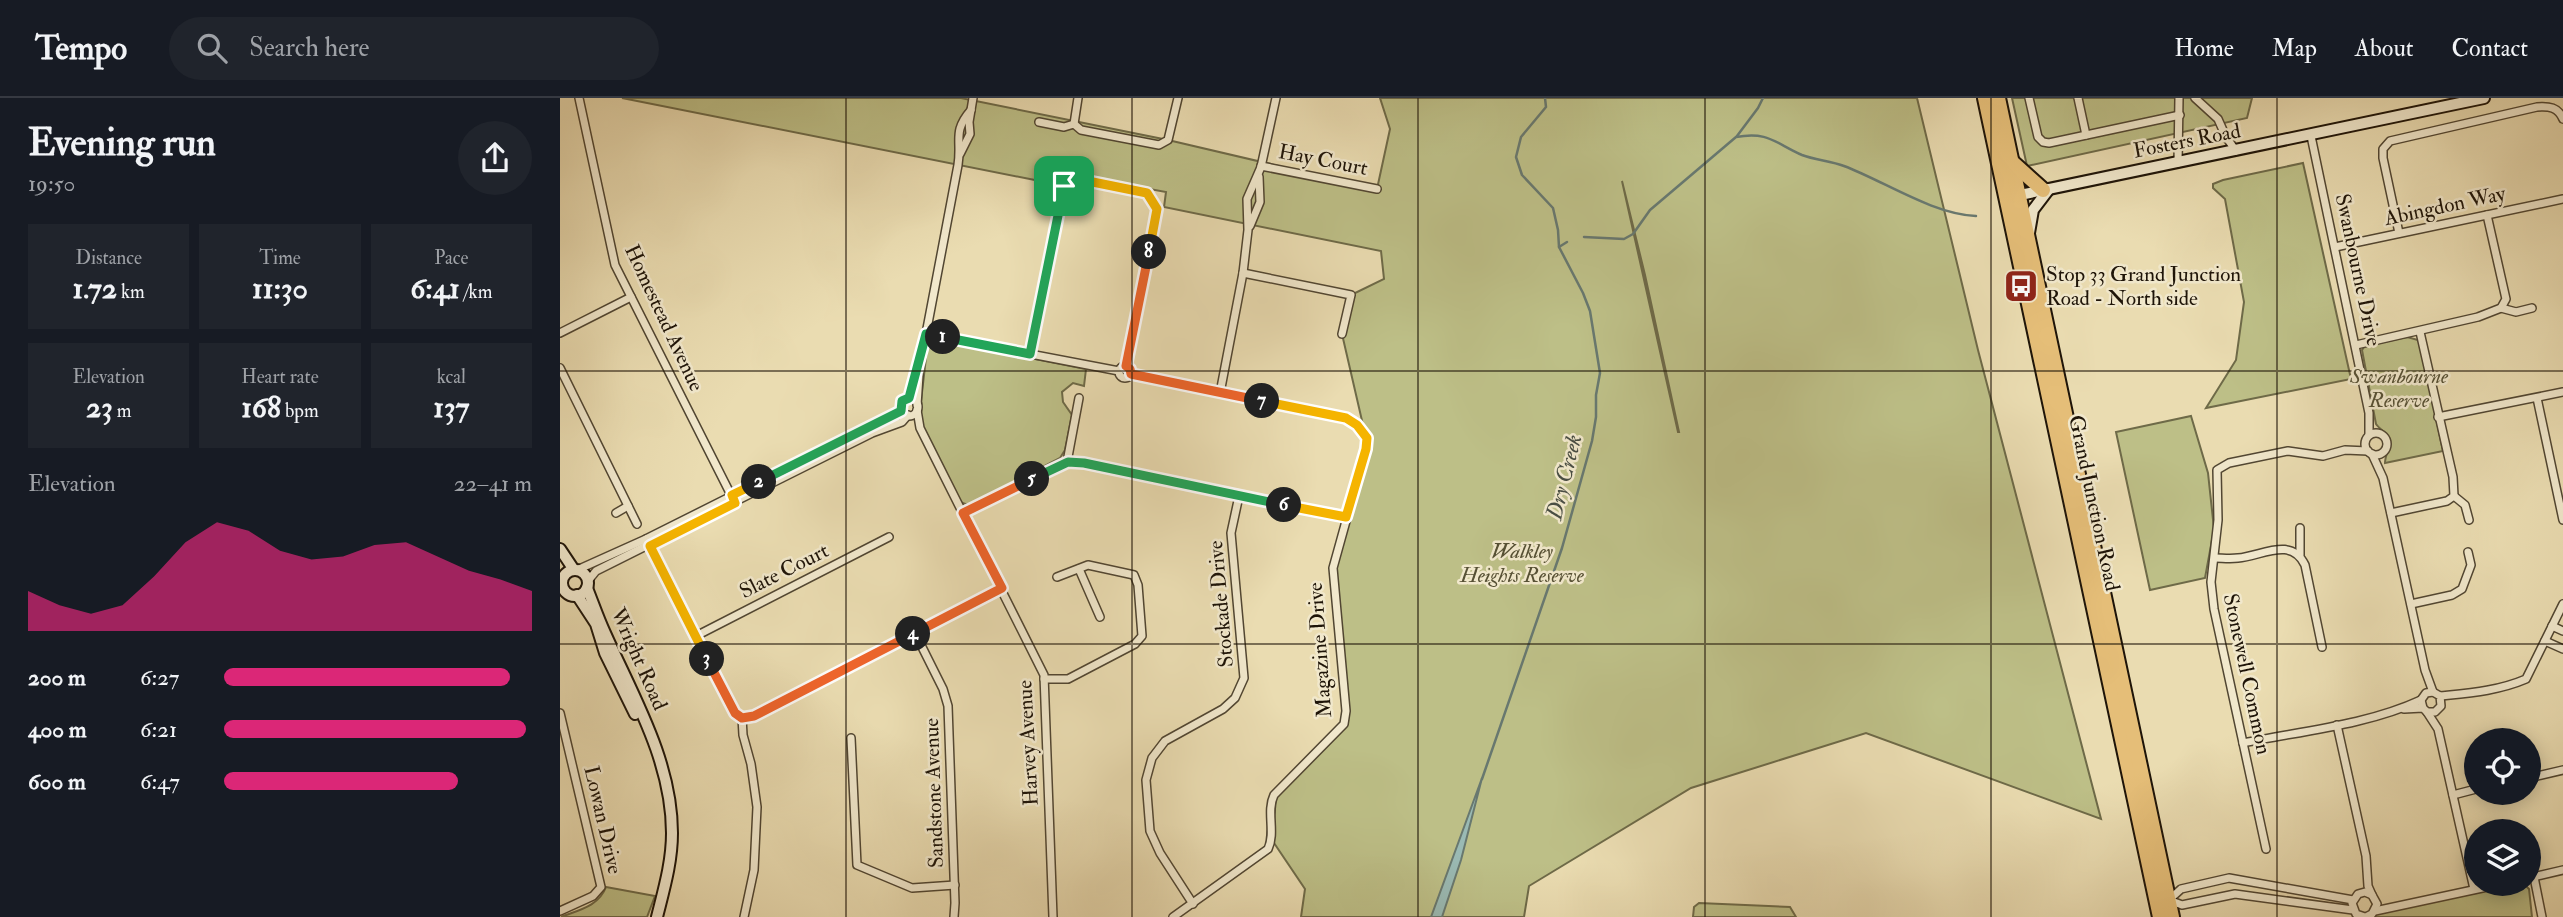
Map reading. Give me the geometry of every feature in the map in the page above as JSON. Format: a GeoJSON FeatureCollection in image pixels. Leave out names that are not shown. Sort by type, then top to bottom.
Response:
{"type":"FeatureCollection","features":[{"type":"Feature","properties":{"kind":"highway","name":"Grand Junction Road"},"geometry":{"type":"LineString","coordinates":[[1985,98],[2013,196],[2162,906],[2172,917]]}},
{"type":"Feature","properties":{"kind":"highway","name":"Grand Junction Road"},"geometry":{"type":"LineString","coordinates":[[1998,98],[2012,162],[2013,196],[2029,235],[2162,906]]}},
{"type":"Feature","properties":{"kind":"highway"},"geometry":{"type":"LineString","coordinates":[[2012,162],[2046,189]]}},
{"type":"Feature","properties":{"kind":"main road","name":"Fosters Road"},"geometry":{"type":"LineString","coordinates":[[2013,196],[2484,98]]}},
{"type":"Feature","properties":{"kind":"main road"},"geometry":{"type":"LineString","coordinates":[[2029,235],[2033,210],[2046,189]]}},
{"type":"Feature","properties":{"kind":"main road"},"geometry":{"type":"LineString","coordinates":[[560,549],[576,570],[584,574],[584,588],[571,595],[565,590],[562,573],[576,570]]}},
{"type":"Feature","properties":{"kind":"main road","name":"Wright Road"},"geometry":{"type":"LineString","coordinates":[[584,588],[610,664],[647,738],[654,746],[666,784],[672,832],[668,873],[657,917]]}},
{"type":"Feature","properties":{"kind":"street","name":"Homestead Avenue"},"geometry":{"type":"LineString","coordinates":[[579,98],[612,255],[734,499]]}},
{"type":"Feature","properties":{"kind":"street"},"geometry":{"type":"LineString","coordinates":[[960,154],[970,134],[973,98]]}},
{"type":"Feature","properties":{"kind":"street"},"geometry":{"type":"LineString","coordinates":[[1074,124],[1078,98]]}},
{"type":"Feature","properties":{"kind":"street"},"geometry":{"type":"LineString","coordinates":[[1074,124],[1081,130],[1159,145],[1168,140],[1178,98]]}},
{"type":"Feature","properties":{"kind":"street"},"geometry":{"type":"LineString","coordinates":[[926,334],[1125,370],[1220,393],[1243,273],[1248,230],[1247,199],[1260,169],[1276,98]]}},
{"type":"Feature","properties":{"kind":"street"},"geometry":{"type":"LineString","coordinates":[[2029,98],[2038,136],[2043,142],[2049,143],[2180,116]]}},
{"type":"Feature","properties":{"kind":"street"},"geometry":{"type":"LineString","coordinates":[[2078,98],[2086,135]]}},
{"type":"Feature","properties":{"kind":"street"},"geometry":{"type":"LineString","coordinates":[[2178,163],[2179,98]]}},
{"type":"Feature","properties":{"kind":"street"},"geometry":{"type":"LineString","coordinates":[[2194,98],[2218,119],[2225,137],[2236,151]]}},
{"type":"Feature","properties":{"kind":"street"},"geometry":{"type":"LineString","coordinates":[[2399,233],[2382,149],[2390,141],[2537,107],[2554,108],[2560,112],[2563,120]]}},
{"type":"Feature","properties":{"kind":"street"},"geometry":{"type":"LineString","coordinates":[[906,414],[902,401],[909,398],[920,364],[960,154],[958,128],[971,110]]}},
{"type":"Feature","properties":{"kind":"street"},"geometry":{"type":"LineString","coordinates":[[1039,122],[1064,127],[1074,124]]}},
{"type":"Feature","properties":{"kind":"street","name":"Swanbourne Drive"},"geometry":{"type":"LineString","coordinates":[[2311,136],[2356,345],[2369,413],[2370,435]]}},
{"type":"Feature","properties":{"kind":"street"},"geometry":{"type":"LineString","coordinates":[[1248,230],[1260,202],[1260,169]]}},
{"type":"Feature","properties":{"kind":"street","name":"Hay Court"},"geometry":{"type":"LineString","coordinates":[[1260,169],[1377,189]]}},
{"type":"Feature","properties":{"kind":"street"},"geometry":{"type":"LineString","coordinates":[[1030,354],[1064,186],[1073,178],[1147,193],[1157,209],[1125,370]]}},
{"type":"Feature","properties":{"kind":"street","name":"Abingdon Way"},"geometry":{"type":"LineString","coordinates":[[2335,247],[2563,199]]}},
{"type":"Feature","properties":{"kind":"street"},"geometry":{"type":"LineString","coordinates":[[2356,345],[2495,313],[2501,308],[2505,299],[2487,215]]}},
{"type":"Feature","properties":{"kind":"street"},"geometry":{"type":"LineString","coordinates":[[1243,273],[1351,295],[1342,334]]}},
{"type":"Feature","properties":{"kind":"street"},"geometry":{"type":"LineString","coordinates":[[560,333],[631,297]]}},
{"type":"Feature","properties":{"kind":"street"},"geometry":{"type":"LineString","coordinates":[[2501,308],[2516,312],[2532,308]]}},
{"type":"Feature","properties":{"kind":"street"},"geometry":{"type":"LineString","coordinates":[[2420,332],[2453,477],[2454,496],[2465,505],[2469,520]]}},
{"type":"Feature","properties":{"kind":"street","name":"Harvey Avenue"},"geometry":{"type":"LineString","coordinates":[[920,364],[917,408],[920,428]]}},
{"type":"Feature","properties":{"kind":"street"},"geometry":{"type":"LineString","coordinates":[[560,368],[637,524]]}},
{"type":"Feature","properties":{"kind":"street"},"geometry":{"type":"LineString","coordinates":[[2438,417],[2563,392]]}},
{"type":"Feature","properties":{"kind":"street","name":"Magazine Drive"},"geometry":{"type":"LineString","coordinates":[[1173,917],[1268,849],[1272,840],[1270,804],[1274,796],[1344,724],[1346,711],[1333,568],[1366,449],[1365,433],[1346,418],[1220,393]]}},
{"type":"Feature","properties":{"kind":"street"},"geometry":{"type":"LineString","coordinates":[[584,588],[596,572],[648,542],[917,408],[914,400],[909,398]]}},
{"type":"Feature","properties":{"kind":"street"},"geometry":{"type":"LineString","coordinates":[[1067,463],[1079,398]]}},
{"type":"Feature","properties":{"kind":"street"},"geometry":{"type":"LineString","coordinates":[[2536,398],[2559,490],[2563,520]]}},
{"type":"Feature","properties":{"kind":"street","name":"Harvey Avenue"},"geometry":{"type":"LineString","coordinates":[[906,414],[920,428],[1039,662],[1044,679],[1053,917]]}},
{"type":"Feature","properties":{"kind":"street"},"geometry":{"type":"LineString","coordinates":[[2383,478],[2365,446],[2370,435],[2386,439],[2383,478],[2464,846]]}},
{"type":"Feature","properties":{"kind":"street","name":"Stonewell Common"},"geometry":{"type":"LineString","coordinates":[[2266,849],[2214,609],[2211,582],[2218,520],[2217,470],[2223,465],[2288,451],[2323,456],[2346,450],[2370,435]]}},
{"type":"Feature","properties":{"kind":"street","name":"Stonewell Common"},"geometry":{"type":"LineString","coordinates":[[2346,450],[2370,453]]}},
{"type":"Feature","properties":{"kind":"street"},"geometry":{"type":"LineString","coordinates":[[2370,453],[2383,453]]}},
{"type":"Feature","properties":{"kind":"street"},"geometry":{"type":"LineString","coordinates":[[963,513],[1067,463],[1084,463],[1346,517]]}},
{"type":"Feature","properties":{"kind":"street","name":"Stockade Drive"},"geometry":{"type":"LineString","coordinates":[[1194,904],[1160,853],[1150,831],[1146,780],[1152,758],[1165,741],[1223,709],[1235,698],[1244,678],[1231,533],[1239,496]]}},
{"type":"Feature","properties":{"kind":"street"},"geometry":{"type":"LineString","coordinates":[[2391,513],[2447,502],[2454,496]]}},
{"type":"Feature","properties":{"kind":"street"},"geometry":{"type":"LineString","coordinates":[[616,513],[628,506]]}},
{"type":"Feature","properties":{"kind":"street"},"geometry":{"type":"LineString","coordinates":[[2300,528],[2300,555],[2305,565],[2322,647]]}},
{"type":"Feature","properties":{"kind":"street","name":"Slate Court"},"geometry":{"type":"LineString","coordinates":[[696,636],[888,537]]}},
{"type":"Feature","properties":{"kind":"street"},"geometry":{"type":"LineString","coordinates":[[576,570],[648,542]]}},
{"type":"Feature","properties":{"kind":"street"},"geometry":{"type":"LineString","coordinates":[[648,542],[735,713],[742,718],[754,716],[1002,588]]}},
{"type":"Feature","properties":{"kind":"street"},"geometry":{"type":"LineString","coordinates":[[2215,558],[2238,558],[2283,549],[2300,555]]}},
{"type":"Feature","properties":{"kind":"street"},"geometry":{"type":"LineString","coordinates":[[2411,604],[2462,589],[2471,565],[2468,552]]}},
{"type":"Feature","properties":{"kind":"street"},"geometry":{"type":"LineString","coordinates":[[1044,679],[1068,679],[1135,644],[1142,636],[1138,585],[1134,575],[1087,565],[1058,577]]}},
{"type":"Feature","properties":{"kind":"street"},"geometry":{"type":"LineString","coordinates":[[1079,569],[1100,617]]}},
{"type":"Feature","properties":{"kind":"street"},"geometry":{"type":"LineString","coordinates":[[2243,743],[2337,725],[2512,685],[2526,679],[2563,604]]}},
{"type":"Feature","properties":{"kind":"street"},"geometry":{"type":"LineString","coordinates":[[2552,626],[2563,631]]}},
{"type":"Feature","properties":{"kind":"street","name":"Sandstone Avenue"},"geometry":{"type":"LineString","coordinates":[[915,633],[948,706],[954,917]]}},
{"type":"Feature","properties":{"kind":"street"},"geometry":{"type":"LineString","coordinates":[[2545,641],[2563,649]]}},
{"type":"Feature","properties":{"kind":"street","name":"Lowan Drive"},"geometry":{"type":"LineString","coordinates":[[560,713],[601,887],[593,896],[560,911]]}},
{"type":"Feature","properties":{"kind":"street"},"geometry":{"type":"LineString","coordinates":[[742,718],[757,807],[754,870],[744,917]]}},
{"type":"Feature","properties":{"kind":"street"},"geometry":{"type":"LineString","coordinates":[[2337,725],[2374,897],[2369,916]]}},
{"type":"Feature","properties":{"kind":"street"},"geometry":{"type":"LineString","coordinates":[[851,738],[857,865],[912,888],[955,885]]}},
{"type":"Feature","properties":{"kind":"street"},"geometry":{"type":"LineString","coordinates":[[2541,775],[2563,770]]}},
{"type":"Feature","properties":{"kind":"street"},"geometry":{"type":"LineString","coordinates":[[2452,795],[2464,792]]}},
{"type":"Feature","properties":{"kind":"street"},"geometry":{"type":"LineString","coordinates":[[2541,876],[2563,870]]}},
{"type":"Feature","properties":{"kind":"street"},"geometry":{"type":"LineString","coordinates":[[2355,914],[2355,897],[2367,873]]}},
{"type":"Feature","properties":{"kind":"street"},"geometry":{"type":"LineString","coordinates":[[2162,906],[2181,889],[2229,878],[2355,897],[2365,892],[2395,905]]}},
{"type":"Feature","properties":{"kind":"street"},"geometry":{"type":"LineString","coordinates":[[2162,906],[2182,905],[2235,894],[2369,916],[2395,905],[2464,891]]}},
{"type":"Feature","properties":{"kind":"street"},"geometry":{"type":"LineString","coordinates":[[2536,896],[2542,917]]}},
{"type":"Feature","properties":{"kind":"green space","name":"Walkley Heights Reserve"},"geometry":{"type":"Polygon","coordinates":[[[622,98],[961,98],[1168,140],[1377,189],[1390,129],[1380,98],[1917,98],[1978,350],[2101,819],[1866,733],[1691,788],[1529,886],[1524,917],[1301,917],[1305,889],[1272,840],[1272,799],[1344,724],[1333,568],[1366,438],[1342,334],[1351,295],[1384,279],[1381,251],[1164,207],[1166,192],[1053,171],[1050,183],[622,98]],[[1622,181],[1679,432],[1645,275],[1622,181]]]}},
{"type":"Feature","properties":{"kind":"green space"},"geometry":{"type":"Polygon","coordinates":[[[2012,98],[2252,98],[2247,118],[2027,166],[2012,98]]]}},
{"type":"Feature","properties":{"kind":"green space"},"geometry":{"type":"Polygon","coordinates":[[[2303,163],[2351,379],[2206,408],[2236,360],[2244,302],[2225,199],[2213,188],[2213,184],[2303,163]]]}},
{"type":"Feature","properties":{"kind":"green space","name":"Swanbourne Reserve"},"geometry":{"type":"Polygon","coordinates":[[[2407,337],[2418,340],[2421,347],[2443,451],[2385,463],[2389,440],[2376,424],[2362,350],[2365,346],[2407,337]]]}},
{"type":"Feature","properties":{"kind":"green space"},"geometry":{"type":"Polygon","coordinates":[[[939,340],[1086,369],[1084,386],[1073,383],[1062,392],[1063,402],[1072,415],[1065,450],[1060,458],[973,503],[968,505],[960,502],[922,428],[920,410],[927,349],[939,340]]]}},
{"type":"Feature","properties":{"kind":"green space"},"geometry":{"type":"Polygon","coordinates":[[[2191,416],[2208,473],[2214,529],[2205,578],[2150,590],[2116,432],[2191,416]]]}},
{"type":"Feature","properties":{"kind":"green space"},"geometry":{"type":"Polygon","coordinates":[[[606,887],[655,896],[647,917],[561,917],[599,899],[606,887]]]}},
{"type":"Feature","properties":{"kind":"green space"},"geometry":{"type":"Polygon","coordinates":[[[2464,895],[2530,896],[2532,917],[2370,917],[2376,913],[2464,895]]]}},
{"type":"Feature","properties":{"kind":"green space"},"geometry":{"type":"Polygon","coordinates":[[[1699,903],[1790,907],[1796,917],[1693,917],[1694,907],[1699,903]]]}},
{"type":"Feature","properties":{"kind":"water"},"geometry":{"type":"Polygon","coordinates":[[[1482,778],[1461,860],[1442,917],[1431,917],[1482,778]]]}},
{"type":"Feature","properties":{"kind":"waterway","name":"Dry Creek"},"geometry":{"type":"LineString","coordinates":[[1482,779],[1562,548],[1592,441],[1596,417],[1600,373],[1590,311],[1559,247],[1553,208],[1522,175],[1516,157],[1521,137],[1546,107],[1545,98]]}},
{"type":"Feature","properties":{"kind":"waterway"},"geometry":{"type":"LineString","coordinates":[[1737,136],[1763,98]]}},
{"type":"Feature","properties":{"kind":"waterway"},"geometry":{"type":"LineString","coordinates":[[1584,237],[1624,239],[1633,234],[1650,210],[1736,137],[1747,136],[1764,137],[1802,155],[1859,172],[1925,203],[1959,214],[1976,216]]}},
{"type":"Feature","properties":{"kind":"waterway"},"geometry":{"type":"LineString","coordinates":[[1559,247],[1567,242]]}},
{"type":"Feature","properties":{"kind":"place","name":"Stop 33 Grand Junction Road - North side"},"geometry":{"type":"Point","coordinates":[2021,286]}},
{"type":"Feature","properties":{"kind":"route"},"geometry":{"type":"LineString","coordinates":[[1073,178],[1147,193],[1157,209],[1126,366],[1131,374],[1353,421],[1365,433],[1367,443],[1346,517],[1084,463],[1068,462],[963,513],[1002,588],[754,716],[742,718],[735,713],[650,546],[735,503],[732,495],[901,411],[900,404],[909,398],[926,334],[1030,354],[1064,186],[1073,178]]}}]}
